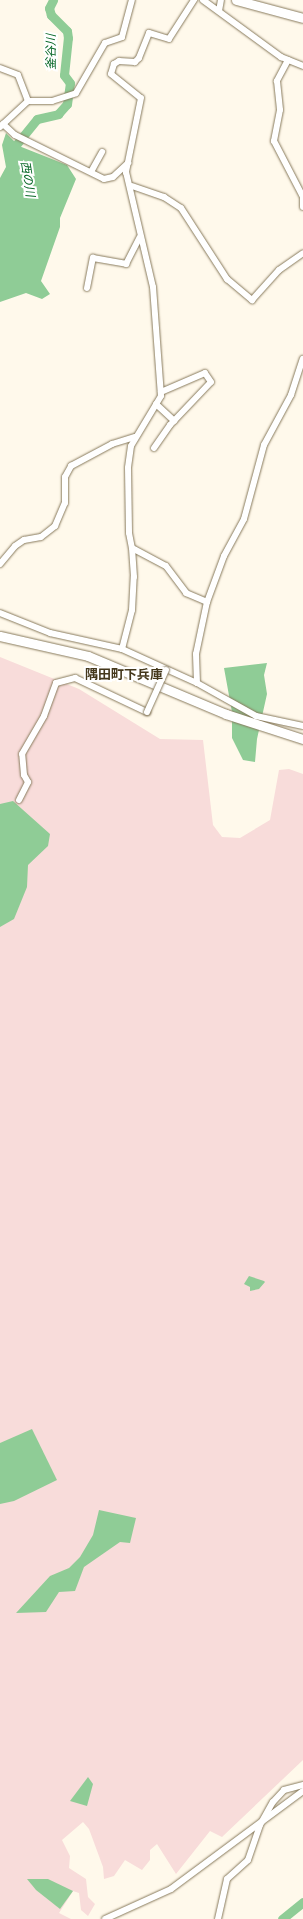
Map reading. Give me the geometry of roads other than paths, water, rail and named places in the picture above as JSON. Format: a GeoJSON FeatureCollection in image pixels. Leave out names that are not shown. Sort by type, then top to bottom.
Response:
{"type":"FeatureCollection","features":[{"type":"Feature","properties":{"kind":"highway"},"geometry":{"type":"LineString","coordinates":[[236,0],[303,18]]}},
{"type":"Feature","properties":{"kind":"highway"},"geometry":{"type":"LineString","coordinates":[[0,636],[88,656],[226,714],[267,729],[303,739]]}},
{"type":"Feature","properties":{"kind":"street"},"geometry":{"type":"LineString","coordinates":[[128,163],[114,177],[104,179],[15,135],[2,125],[28,101],[52,101],[68,96],[83,86],[95,57],[105,43],[122,37],[132,0]]}},
{"type":"Feature","properties":{"kind":"street"},"geometry":{"type":"LineString","coordinates":[[122,649],[132,610],[134,577],[128,468],[135,437],[156,404],[161,392],[153,287],[133,210],[132,186],[126,172],[141,98],[111,74],[114,64],[139,58],[149,33],[169,39],[194,0]]}},
{"type":"Feature","properties":{"kind":"street"},"geometry":{"type":"LineString","coordinates":[[203,0],[288,60],[303,66]]}},
{"type":"Feature","properties":{"kind":"street"},"geometry":{"type":"LineString","coordinates":[[219,11],[221,0]]}},
{"type":"Feature","properties":{"kind":"street"},"geometry":{"type":"LineString","coordinates":[[288,60],[277,81],[280,110],[274,141],[303,197],[303,207]]}},
{"type":"Feature","properties":{"kind":"street"},"geometry":{"type":"LineString","coordinates":[[0,68],[18,75],[28,101]]}},
{"type":"Feature","properties":{"kind":"street"},"geometry":{"type":"LineString","coordinates":[[91,172],[102,152]]}},
{"type":"Feature","properties":{"kind":"street"},"geometry":{"type":"LineString","coordinates":[[132,186],[164,197],[181,208],[227,279],[252,300],[279,270],[303,253]]}},
{"type":"Feature","properties":{"kind":"street"},"geometry":{"type":"LineString","coordinates":[[87,288],[93,258],[126,264],[140,238]]}},
{"type":"Feature","properties":{"kind":"street"},"geometry":{"type":"LineString","coordinates":[[197,683],[196,654],[207,602],[224,556],[244,519],[264,445],[291,395],[303,359]]}},
{"type":"Feature","properties":{"kind":"street"},"geometry":{"type":"LineString","coordinates":[[154,448],[174,421],[211,382],[205,373],[161,392]]}},
{"type":"Feature","properties":{"kind":"street"},"geometry":{"type":"LineString","coordinates":[[156,404],[174,421]]}},
{"type":"Feature","properties":{"kind":"street"},"geometry":{"type":"LineString","coordinates":[[0,564],[15,546],[24,540],[41,537],[56,526],[65,503],[65,477],[71,466],[112,444],[135,437]]}},
{"type":"Feature","properties":{"kind":"street"},"geometry":{"type":"LineString","coordinates":[[132,548],[166,566],[186,593],[207,602]]}},
{"type":"Feature","properties":{"kind":"street"},"geometry":{"type":"LineString","coordinates":[[0,613],[50,633],[122,649],[197,683],[245,711],[274,721],[303,726]]}},
{"type":"Feature","properties":{"kind":"street"},"geometry":{"type":"LineString","coordinates":[[19,800],[28,782],[24,775],[22,754],[44,716],[56,683],[75,678],[147,712],[166,670]]}},
{"type":"Feature","properties":{"kind":"street"},"geometry":{"type":"LineString","coordinates":[[218,1919],[227,1879],[248,1860],[260,1825],[277,1795],[288,1787],[303,1785]]}},
{"type":"Feature","properties":{"kind":"street"},"geometry":{"type":"LineString","coordinates":[[105,1919],[171,1890],[303,1792]]}},
{"type":"Feature","properties":{"kind":"water","name":"西の川"},"geometry":{"type":"Polygon","coordinates":[[[6,133],[19,146],[67,165],[76,179],[60,218],[60,227],[41,281],[50,294],[42,299],[26,293],[0,302],[0,178],[6,167],[2,145],[6,133]]]}},
{"type":"Feature","properties":{"kind":"water"},"geometry":{"type":"Polygon","coordinates":[[[267,663],[264,675],[267,694],[257,739],[255,762],[243,760],[232,738],[232,712],[224,668],[267,663]]]}},
{"type":"Feature","properties":{"kind":"water"},"geometry":{"type":"Polygon","coordinates":[[[13,801],[50,834],[48,846],[28,865],[27,887],[14,919],[0,927],[0,804],[13,801]]]}},
{"type":"Feature","properties":{"kind":"water"},"geometry":{"type":"Polygon","coordinates":[[[249,1276],[265,1282],[259,1289],[250,1291],[250,1287],[244,1284],[249,1276]]]}},
{"type":"Feature","properties":{"kind":"water"},"geometry":{"type":"Polygon","coordinates":[[[32,1429],[57,1480],[14,1501],[0,1504],[0,1443],[32,1429]]]}},
{"type":"Feature","properties":{"kind":"water"},"geometry":{"type":"Polygon","coordinates":[[[99,1510],[136,1518],[130,1543],[120,1542],[84,1567],[75,1591],[59,1592],[46,1612],[16,1613],[50,1576],[69,1568],[80,1557],[93,1535],[99,1510]]]}},
{"type":"Feature","properties":{"kind":"water"},"geometry":{"type":"Polygon","coordinates":[[[88,1777],[93,1784],[87,1806],[70,1801],[88,1777]]]}},
{"type":"Feature","properties":{"kind":"water"},"geometry":{"type":"Polygon","coordinates":[[[27,1879],[48,1879],[73,1891],[60,1909],[36,1890],[27,1879]]]}},
{"type":"Feature","properties":{"kind":"waterway","name":"釜谷川"},"geometry":{"type":"LineString","coordinates":[[11,151],[37,119],[58,114],[67,104],[70,83],[64,75],[68,38],[67,31],[51,15],[49,8],[53,0]]}},
{"type":"Feature","properties":{"kind":"waterway"},"geometry":{"type":"LineString","coordinates":[[282,1919],[303,1902]]}},
{"type":"Feature","properties":{"kind":"district","name":"隅田町下兵庫"},"geometry":{"type":"Point","coordinates":[124,675]}}]}
